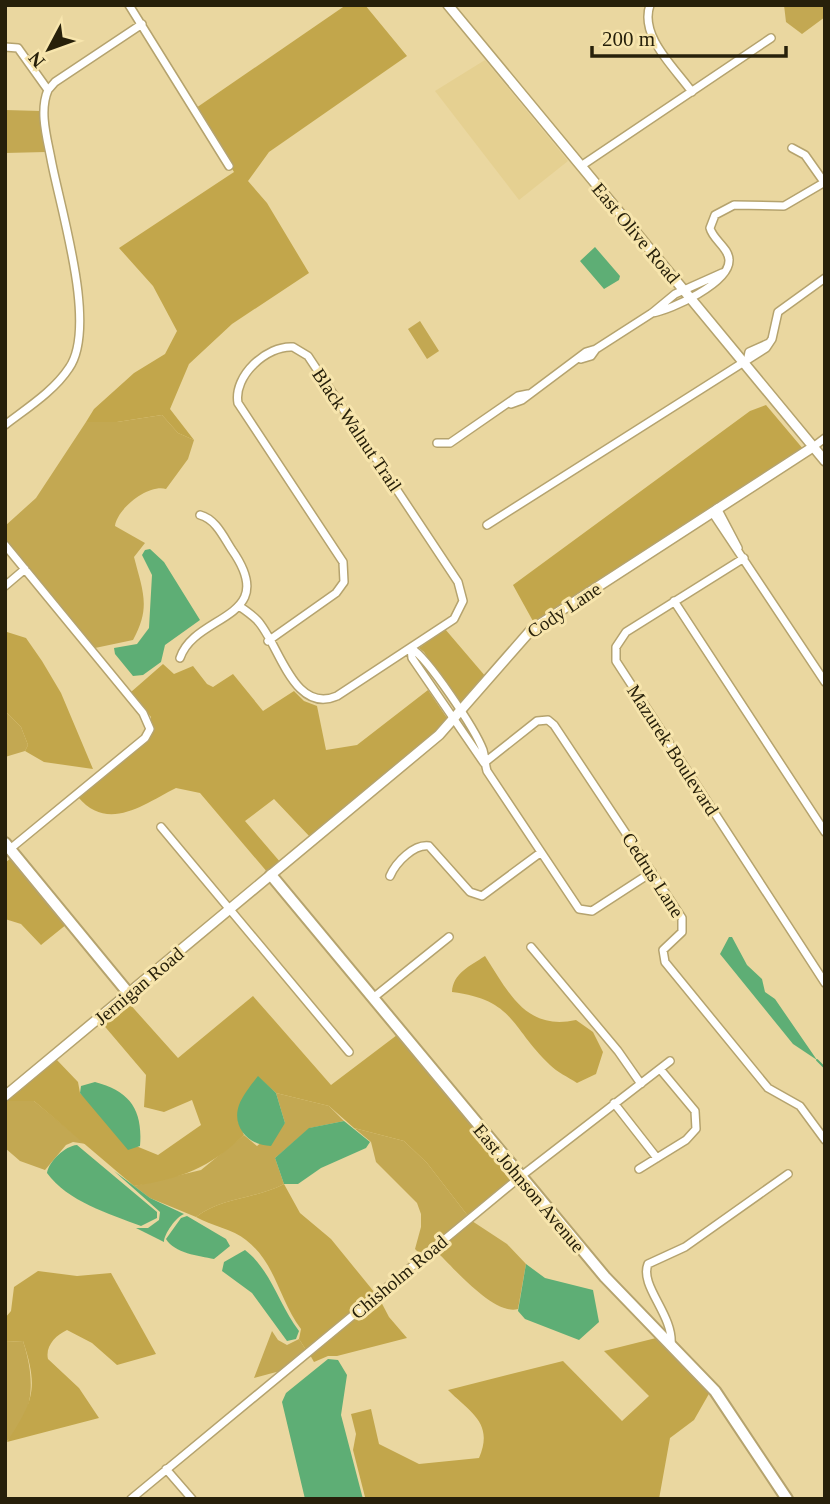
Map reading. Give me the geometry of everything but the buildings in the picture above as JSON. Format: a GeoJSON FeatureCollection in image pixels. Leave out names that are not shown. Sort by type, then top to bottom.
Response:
{"type":"FeatureCollection","features":[{"type":"Feature","properties":{"kind":"main road"},"geometry":{"type":"LineString","coordinates":[[8,846],[130,995]]}},
{"type":"Feature","properties":{"kind":"main road","name":"East Johnson Avenue"},"geometry":{"type":"LineString","coordinates":[[271,875],[612,1286],[728,1408],[787,1499]]}},
{"type":"Feature","properties":{"kind":"street"},"geometry":{"type":"LineString","coordinates":[[129,5],[229,166]]}},
{"type":"Feature","properties":{"kind":"street"},"geometry":{"type":"LineString","coordinates":[[650,5],[647,16],[648,32],[692,92]]}},
{"type":"Feature","properties":{"kind":"street","name":"East Olive Road"},"geometry":{"type":"LineString","coordinates":[[449,6],[687,295],[745,359],[825,461]]}},
{"type":"Feature","properties":{"kind":"street"},"geometry":{"type":"LineString","coordinates":[[5,425],[64,374],[75,358],[80,338],[79,303],[47,137],[44,106],[48,90],[55,82],[142,24]]}},
{"type":"Feature","properties":{"kind":"street"},"geometry":{"type":"LineString","coordinates":[[580,166],[771,38]]}},
{"type":"Feature","properties":{"kind":"street"},"geometry":{"type":"LineString","coordinates":[[5,47],[16,47],[48,90]]}},
{"type":"Feature","properties":{"kind":"street"},"geometry":{"type":"LineString","coordinates":[[436,443],[450,443],[511,404],[518,396],[528,394],[589,351],[652,313],[667,299],[687,295],[722,273],[728,266],[729,257],[711,233],[710,223],[715,215],[734,205],[784,206],[824,182],[805,155],[792,148]]}},
{"type":"Feature","properties":{"kind":"street"},"geometry":{"type":"LineString","coordinates":[[488,525],[635,433],[745,359],[749,352],[769,343],[778,312],[825,278]]}},
{"type":"Feature","properties":{"kind":"street","name":"Black Walnut Trail"},"geometry":{"type":"LineString","coordinates":[[239,606],[257,620],[268,641],[302,690],[313,698],[324,700],[337,696],[411,648],[458,614],[463,601],[461,589],[308,356],[299,349],[287,346],[275,350],[246,372],[239,383],[238,403],[342,562],[345,575],[336,593],[268,641]]}},
{"type":"Feature","properties":{"kind":"street","name":"Cody Lane"},"geometry":{"type":"LineString","coordinates":[[271,875],[457,717],[508,653],[531,630],[825,438]]}},
{"type":"Feature","properties":{"kind":"street"},"geometry":{"type":"LineString","coordinates":[[714,510],[825,682]]}},
{"type":"Feature","properties":{"kind":"street"},"geometry":{"type":"LineString","coordinates":[[180,658],[186,645],[239,606],[247,582],[243,565],[214,524],[200,515]]}},
{"type":"Feature","properties":{"kind":"street"},"geometry":{"type":"LineString","coordinates":[[5,545],[143,713],[149,724],[145,738],[8,846]]}},
{"type":"Feature","properties":{"kind":"street","name":"Mazurek Boulevard"},"geometry":{"type":"LineString","coordinates":[[744,558],[622,636],[615,654],[618,667],[825,983]]}},
{"type":"Feature","properties":{"kind":"street"},"geometry":{"type":"LineString","coordinates":[[5,586],[25,569]]}},
{"type":"Feature","properties":{"kind":"street"},"geometry":{"type":"LineString","coordinates":[[674,601],[825,832]]}},
{"type":"Feature","properties":{"kind":"street"},"geometry":{"type":"LineString","coordinates":[[411,648],[412,658],[457,717],[540,853],[576,906],[587,912],[652,872]]}},
{"type":"Feature","properties":{"kind":"street","name":"Cedrus Lane"},"geometry":{"type":"LineString","coordinates":[[484,763],[537,721],[551,722],[684,922],[682,932],[663,950],[665,962],[768,1088],[800,1106],[825,1140]]}},
{"type":"Feature","properties":{"kind":"street"},"geometry":{"type":"LineString","coordinates":[[161,827],[349,1052]]}},
{"type":"Feature","properties":{"kind":"street"},"geometry":{"type":"LineString","coordinates":[[390,876],[397,864],[416,848],[429,846],[470,892],[482,896],[540,853]]}},
{"type":"Feature","properties":{"kind":"street","name":"Jernigan Road"},"geometry":{"type":"LineString","coordinates":[[5,1096],[130,995],[271,875]]}},
{"type":"Feature","properties":{"kind":"street"},"geometry":{"type":"LineString","coordinates":[[373,998],[449,937]]}},
{"type":"Feature","properties":{"kind":"street"},"geometry":{"type":"LineString","coordinates":[[531,947],[618,1051],[641,1084]]}},
{"type":"Feature","properties":{"kind":"street","name":"Chisholm Road"},"geometry":{"type":"LineString","coordinates":[[131,1499],[520,1177],[670,1060]]}},
{"type":"Feature","properties":{"kind":"street"},"geometry":{"type":"LineString","coordinates":[[639,1169],[686,1140],[696,1129],[695,1111],[660,1069]]}},
{"type":"Feature","properties":{"kind":"street"},"geometry":{"type":"LineString","coordinates":[[614,1102],[657,1157]]}},
{"type":"Feature","properties":{"kind":"street"},"geometry":{"type":"LineString","coordinates":[[670,1346],[671,1334],[667,1316],[647,1280],[648,1264],[685,1247],[788,1174]]}},
{"type":"Feature","properties":{"kind":"street"},"geometry":{"type":"LineString","coordinates":[[166,1469],[192,1499]]}},
{"type":"Feature","properties":{"kind":"shaded area"},"geometry":{"type":"Polygon","coordinates":[[[346,5],[365,5],[407,56],[269,152],[248,181],[267,203],[309,273],[232,324],[189,364],[170,409],[194,440],[178,433],[162,415],[117,422],[86,422],[94,409],[134,373],[165,354],[177,331],[153,286],[119,248],[234,172],[196,108],[346,5]]]}},
{"type":"Feature","properties":{"kind":"shaded area"},"geometry":{"type":"Polygon","coordinates":[[[784,5],[825,5],[825,17],[802,34],[786,22],[784,5]]]}},
{"type":"Feature","properties":{"kind":"shaded area"},"geometry":{"type":"Polygon","coordinates":[[[485,60],[568,161],[519,200],[435,91],[485,60]]]}},
{"type":"Feature","properties":{"kind":"shaded area"},"geometry":{"type":"Polygon","coordinates":[[[5,110],[41,111],[46,152],[5,153],[5,110]]]}},
{"type":"Feature","properties":{"kind":"shaded area"},"geometry":{"type":"Polygon","coordinates":[[[595,247],[620,276],[619,280],[604,289],[580,261],[595,247]]]}},
{"type":"Feature","properties":{"kind":"shaded area"},"geometry":{"type":"Polygon","coordinates":[[[420,321],[439,351],[427,359],[408,329],[420,321]]]}},
{"type":"Feature","properties":{"kind":"shaded area"},"geometry":{"type":"Polygon","coordinates":[[[766,405],[804,450],[534,623],[513,585],[750,411],[766,405]]]}},
{"type":"Feature","properties":{"kind":"shaded area"},"geometry":{"type":"Polygon","coordinates":[[[162,415],[178,433],[194,440],[188,459],[166,489],[159,488],[142,494],[121,512],[117,519],[115,526],[145,543],[134,557],[144,608],[133,640],[95,648],[5,539],[5,526],[36,498],[86,422],[117,422],[162,415]]]}},
{"type":"Feature","properties":{"kind":"shaded area"},"geometry":{"type":"Polygon","coordinates":[[[150,549],[164,562],[200,620],[165,645],[161,662],[143,675],[133,676],[115,654],[114,648],[137,644],[149,628],[152,575],[142,555],[145,550],[150,549]]]}},
{"type":"Feature","properties":{"kind":"shaded area"},"geometry":{"type":"Polygon","coordinates":[[[445,629],[486,677],[461,708],[419,648],[445,629]]]}},
{"type":"Feature","properties":{"kind":"shaded area"},"geometry":{"type":"Polygon","coordinates":[[[7,632],[26,638],[42,661],[61,693],[93,769],[44,762],[25,751],[28,745],[21,727],[5,711],[7,632]]]}},
{"type":"Feature","properties":{"kind":"shaded area"},"geometry":{"type":"Polygon","coordinates":[[[163,664],[174,674],[193,666],[207,684],[213,687],[233,674],[263,711],[294,691],[304,701],[317,706],[326,750],[357,745],[428,690],[449,721],[311,838],[274,799],[245,821],[281,863],[268,873],[200,793],[176,788],[139,807],[114,814],[101,813],[90,808],[78,797],[151,735],[151,717],[131,692],[163,664]]]}},
{"type":"Feature","properties":{"kind":"shaded area"},"geometry":{"type":"Polygon","coordinates":[[[5,711],[21,727],[28,745],[25,751],[5,757],[5,711]]]}},
{"type":"Feature","properties":{"kind":"shaded area"},"geometry":{"type":"Polygon","coordinates":[[[12,857],[67,924],[41,945],[21,924],[5,919],[5,863],[12,857]]]}},
{"type":"Feature","properties":{"kind":"shaded area"},"geometry":{"type":"Polygon","coordinates":[[[729,937],[732,937],[747,965],[762,979],[765,992],[775,999],[817,1060],[793,1044],[720,954],[729,937]]]}},
{"type":"Feature","properties":{"kind":"shaded area"},"geometry":{"type":"Polygon","coordinates":[[[485,956],[511,995],[532,1014],[544,1020],[576,1020],[593,1032],[603,1052],[596,1074],[577,1083],[550,1065],[510,1017],[500,1009],[488,1001],[452,992],[459,975],[485,956]]]}},
{"type":"Feature","properties":{"kind":"shaded area"},"geometry":{"type":"Polygon","coordinates":[[[253,996],[331,1085],[397,1035],[515,1177],[468,1216],[427,1163],[404,1141],[354,1128],[329,1106],[276,1093],[258,1077],[238,1121],[244,1135],[231,1147],[194,1170],[134,1186],[34,1101],[5,1101],[56,1059],[78,1082],[80,1093],[136,1146],[158,1155],[201,1125],[192,1100],[164,1112],[144,1107],[146,1075],[101,1022],[127,1001],[178,1058],[253,996]]]}},
{"type":"Feature","properties":{"kind":"shaded area"},"geometry":{"type":"Polygon","coordinates":[[[258,1076],[276,1093],[285,1123],[271,1146],[250,1139],[240,1128],[238,1121],[239,1105],[258,1076]]]}},
{"type":"Feature","properties":{"kind":"shaded area"},"geometry":{"type":"Polygon","coordinates":[[[95,1082],[117,1091],[132,1104],[139,1122],[140,1146],[128,1150],[80,1093],[81,1086],[95,1082]]]}},
{"type":"Feature","properties":{"kind":"shaded area"},"geometry":{"type":"Polygon","coordinates":[[[276,1093],[329,1106],[344,1121],[310,1128],[275,1158],[284,1184],[216,1206],[196,1217],[150,1198],[134,1186],[201,1170],[244,1135],[257,1146],[285,1123],[276,1093]]]}},
{"type":"Feature","properties":{"kind":"shaded area"},"geometry":{"type":"Polygon","coordinates":[[[5,1101],[34,1101],[86,1144],[73,1142],[66,1145],[45,1170],[20,1161],[5,1148],[5,1101]]]}},
{"type":"Feature","properties":{"kind":"shaded area"},"geometry":{"type":"Polygon","coordinates":[[[344,1121],[370,1142],[366,1148],[321,1168],[298,1184],[284,1184],[275,1158],[309,1128],[344,1121]]]}},
{"type":"Feature","properties":{"kind":"shaded area"},"geometry":{"type":"Polygon","coordinates":[[[354,1128],[404,1141],[427,1163],[468,1216],[421,1255],[415,1249],[421,1227],[421,1214],[417,1203],[376,1162],[371,1142],[354,1128]]]}},
{"type":"Feature","properties":{"kind":"shaded area"},"geometry":{"type":"Polygon","coordinates":[[[77,1145],[157,1212],[157,1218],[141,1226],[90,1206],[55,1183],[47,1173],[51,1164],[63,1151],[77,1145]]]}},
{"type":"Feature","properties":{"kind":"shaded area"},"geometry":{"type":"Polygon","coordinates":[[[114,1171],[150,1198],[184,1214],[171,1226],[164,1242],[136,1228],[148,1228],[159,1220],[160,1212],[114,1171]]]}},
{"type":"Feature","properties":{"kind":"shaded area"},"geometry":{"type":"Polygon","coordinates":[[[284,1184],[300,1213],[331,1239],[375,1293],[306,1350],[299,1339],[301,1329],[271,1271],[256,1249],[235,1233],[196,1217],[216,1206],[284,1184]]]}},
{"type":"Feature","properties":{"kind":"shaded area"},"geometry":{"type":"Polygon","coordinates":[[[187,1216],[226,1239],[230,1246],[214,1259],[175,1248],[166,1239],[181,1218],[187,1216]]]}},
{"type":"Feature","properties":{"kind":"shaded area"},"geometry":{"type":"Polygon","coordinates":[[[472,1221],[507,1244],[526,1264],[518,1309],[508,1309],[486,1298],[436,1251],[472,1221]]]}},
{"type":"Feature","properties":{"kind":"shaded area"},"geometry":{"type":"Polygon","coordinates":[[[245,1250],[262,1267],[299,1331],[296,1339],[287,1341],[252,1293],[222,1271],[224,1262],[245,1250]]]}},
{"type":"Feature","properties":{"kind":"shaded area"},"geometry":{"type":"Polygon","coordinates":[[[526,1264],[545,1278],[593,1290],[599,1322],[579,1340],[525,1319],[518,1311],[526,1264]]]}},
{"type":"Feature","properties":{"kind":"shaded area"},"geometry":{"type":"Polygon","coordinates":[[[38,1271],[77,1276],[111,1273],[156,1354],[117,1365],[92,1343],[67,1330],[63,1332],[50,1345],[48,1359],[79,1388],[99,1418],[7,1442],[28,1405],[32,1384],[23,1341],[5,1342],[5,1318],[11,1311],[14,1287],[38,1271]]]}},
{"type":"Feature","properties":{"kind":"shaded area"},"geometry":{"type":"Polygon","coordinates":[[[379,1298],[389,1317],[407,1338],[328,1356],[314,1362],[310,1355],[379,1298]]]}},
{"type":"Feature","properties":{"kind":"shaded area"},"geometry":{"type":"Polygon","coordinates":[[[272,1331],[278,1340],[287,1345],[299,1339],[306,1350],[280,1371],[254,1378],[272,1331]]]}},
{"type":"Feature","properties":{"kind":"shaded area"},"geometry":{"type":"Polygon","coordinates":[[[656,1338],[710,1392],[694,1420],[670,1438],[659,1499],[365,1497],[353,1450],[356,1434],[351,1414],[371,1409],[379,1444],[419,1464],[479,1458],[484,1436],[482,1427],[472,1412],[448,1390],[563,1361],[622,1421],[649,1396],[604,1351],[656,1338]]]}},
{"type":"Feature","properties":{"kind":"shaded area"},"geometry":{"type":"Polygon","coordinates":[[[23,1341],[30,1369],[30,1395],[23,1420],[5,1443],[5,1342],[23,1341]]]}},
{"type":"Feature","properties":{"kind":"shaded area"},"geometry":{"type":"Polygon","coordinates":[[[328,1359],[338,1360],[347,1375],[341,1415],[363,1499],[305,1499],[282,1402],[286,1393],[328,1359]]]}},
{"type":"Feature","properties":{"kind":"waterway"},"geometry":{"type":"LineString","coordinates":[[817,1060],[825,1068]]}}]}
